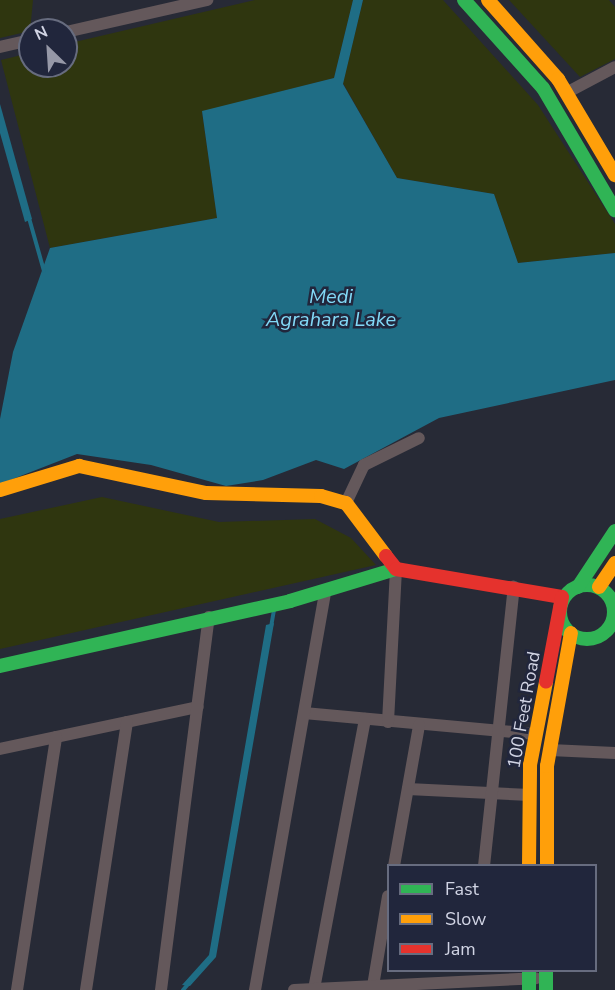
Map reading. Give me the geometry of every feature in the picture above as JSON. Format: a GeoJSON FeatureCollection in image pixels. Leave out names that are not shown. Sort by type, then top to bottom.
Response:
{"type":"FeatureCollection","features":[{"type":"Feature","properties":{"kind":"main road"},"geometry":{"type":"LineString","coordinates":[[464,0],[543,88],[615,210]]}},
{"type":"Feature","properties":{"kind":"main road"},"geometry":{"type":"LineString","coordinates":[[488,0],[566,93],[615,176]]}},
{"type":"Feature","properties":{"kind":"main road"},"geometry":{"type":"LineString","coordinates":[[0,490],[79,466],[206,493],[321,496],[346,503],[396,569]]}},
{"type":"Feature","properties":{"kind":"main road"},"geometry":{"type":"LineString","coordinates":[[0,666],[325,592],[396,569],[514,587],[562,597],[578,587],[615,531]]}},
{"type":"Feature","properties":{"kind":"main road"},"geometry":{"type":"LineString","coordinates":[[599,587],[615,563]]}},
{"type":"Feature","properties":{"kind":"main road"},"geometry":{"type":"LineString","coordinates":[[562,597],[561,617],[571,633],[590,638],[613,625],[613,603],[599,587],[578,587]]}},
{"type":"Feature","properties":{"kind":"main road","name":"100 Feet Road"},"geometry":{"type":"LineString","coordinates":[[529,864],[530,795],[536,734],[562,597]]}},
{"type":"Feature","properties":{"kind":"main road","name":"100 Feet Road"},"geometry":{"type":"LineString","coordinates":[[547,864],[550,750],[571,633]]}},
{"type":"Feature","properties":{"kind":"street"},"geometry":{"type":"LineString","coordinates":[[78,29],[207,0]]}},
{"type":"Feature","properties":{"kind":"street"},"geometry":{"type":"LineString","coordinates":[[0,47],[18,43]]}},
{"type":"Feature","properties":{"kind":"street"},"geometry":{"type":"LineString","coordinates":[[566,93],[615,67]]}},
{"type":"Feature","properties":{"kind":"street"},"geometry":{"type":"LineString","coordinates":[[346,503],[364,465],[419,438]]}},
{"type":"Feature","properties":{"kind":"street"},"geometry":{"type":"LineString","coordinates":[[388,722],[396,569]]}},
{"type":"Feature","properties":{"kind":"street"},"geometry":{"type":"LineString","coordinates":[[484,864],[514,587]]}},
{"type":"Feature","properties":{"kind":"street"},"geometry":{"type":"LineString","coordinates":[[255,990],[325,592]]}},
{"type":"Feature","properties":{"kind":"street"},"geometry":{"type":"LineString","coordinates":[[161,990],[209,617]]}},
{"type":"Feature","properties":{"kind":"street"},"geometry":{"type":"LineString","coordinates":[[0,749],[198,707]]}},
{"type":"Feature","properties":{"kind":"street"},"geometry":{"type":"LineString","coordinates":[[304,713],[499,733],[536,734]]}},
{"type":"Feature","properties":{"kind":"street"},"geometry":{"type":"LineString","coordinates":[[314,989],[365,719]]}},
{"type":"Feature","properties":{"kind":"street"},"geometry":{"type":"LineString","coordinates":[[86,990],[126,722]]}},
{"type":"Feature","properties":{"kind":"street"},"geometry":{"type":"LineString","coordinates":[[394,864],[419,725]]}},
{"type":"Feature","properties":{"kind":"street"},"geometry":{"type":"LineString","coordinates":[[17,990],[56,736]]}},
{"type":"Feature","properties":{"kind":"street"},"geometry":{"type":"LineString","coordinates":[[550,750],[615,753]]}},
{"type":"Feature","properties":{"kind":"street"},"geometry":{"type":"LineString","coordinates":[[408,789],[530,795]]}},
{"type":"Feature","properties":{"kind":"street"},"geometry":{"type":"LineString","coordinates":[[372,986],[387,902]]}},
{"type":"Feature","properties":{"kind":"street"},"geometry":{"type":"LineString","coordinates":[[429,987],[432,972]]}},
{"type":"Feature","properties":{"kind":"street"},"geometry":{"type":"LineString","coordinates":[[294,990],[372,986],[429,987],[471,976],[546,979]]}},
{"type":"Feature","properties":{"kind":"green space"},"geometry":{"type":"Polygon","coordinates":[[[0,0],[33,0],[31,18],[18,18],[18,34],[0,38],[0,0]]]}},
{"type":"Feature","properties":{"kind":"green space"},"geometry":{"type":"Polygon","coordinates":[[[255,0],[353,0],[334,78],[202,112],[217,218],[50,248],[1,60],[18,56],[18,78],[78,78],[78,41],[255,0]]]}},
{"type":"Feature","properties":{"kind":"green space"},"geometry":{"type":"Polygon","coordinates":[[[363,0],[443,0],[538,105],[615,224],[615,253],[518,263],[494,194],[397,178],[343,83],[363,0]]]}},
{"type":"Feature","properties":{"kind":"green space"},"geometry":{"type":"Polygon","coordinates":[[[509,0],[609,0],[615,7],[615,59],[580,77],[509,0]]]}},
{"type":"Feature","properties":{"kind":"green space"},"geometry":{"type":"Polygon","coordinates":[[[102,497],[219,522],[315,519],[351,538],[376,565],[0,649],[0,519],[102,497]]]}},
{"type":"Feature","properties":{"kind":"water","name":"Medi Agrahara Lake"},"geometry":{"type":"Polygon","coordinates":[[[353,0],[363,0],[343,84],[397,178],[494,194],[518,263],[615,253],[615,380],[439,418],[344,469],[316,460],[263,480],[226,486],[151,465],[77,454],[0,484],[0,419],[13,352],[50,248],[217,218],[202,111],[334,78],[353,0]]]}},
{"type":"Feature","properties":{"kind":"water"},"geometry":{"type":"Polygon","coordinates":[[[0,104],[32,219],[25,222],[0,133],[0,104]]]}},
{"type":"Feature","properties":{"kind":"water"},"geometry":{"type":"Polygon","coordinates":[[[274,623],[216,957],[190,986],[182,985],[209,955],[266,625],[274,623]]]}},
{"type":"Feature","properties":{"kind":"waterway"},"geometry":{"type":"LineString","coordinates":[[29,218],[44,271]]}},
{"type":"Feature","properties":{"kind":"waterway"},"geometry":{"type":"LineString","coordinates":[[271,627],[274,610]]}},
{"type":"Feature","properties":{"kind":"waterway"},"geometry":{"type":"LineString","coordinates":[[183,990],[189,983]]}},
{"type":"Feature","properties":{"kind":"traffic: fast"},"geometry":{"type":"LineString","coordinates":[[464,0],[543,88],[615,210]]}},
{"type":"Feature","properties":{"kind":"traffic: fast"},"geometry":{"type":"LineString","coordinates":[[578,587],[615,531]]}},
{"type":"Feature","properties":{"kind":"traffic: fast"},"geometry":{"type":"LineString","coordinates":[[0,666],[290,601],[396,569]]}},
{"type":"Feature","properties":{"kind":"traffic: fast"},"geometry":{"type":"LineString","coordinates":[[587,585],[597,587],[606,593],[612,602],[614,612],[612,622],[606,631],[597,637],[587,639],[577,637],[568,631],[562,622],[560,612],[562,602],[568,593],[577,587],[587,585]]}},
{"type":"Feature","properties":{"kind":"traffic: fast"},"geometry":{"type":"LineString","coordinates":[[529,972],[529,990]]}},
{"type":"Feature","properties":{"kind":"traffic: fast"},"geometry":{"type":"LineString","coordinates":[[546,972],[546,990]]}},
{"type":"Feature","properties":{"kind":"traffic: slow"},"geometry":{"type":"LineString","coordinates":[[488,0],[558,79],[615,175]]}},
{"type":"Feature","properties":{"kind":"traffic: slow"},"geometry":{"type":"LineString","coordinates":[[0,490],[79,466],[206,493],[321,496],[346,503],[386,556]]}},
{"type":"Feature","properties":{"kind":"traffic: slow"},"geometry":{"type":"LineString","coordinates":[[599,587],[615,563]]}},
{"type":"Feature","properties":{"kind":"traffic: slow"},"geometry":{"type":"LineString","coordinates":[[547,864],[547,766],[571,633]]}},
{"type":"Feature","properties":{"kind":"traffic: slow"},"geometry":{"type":"LineString","coordinates":[[529,864],[530,765],[546,682]]}},
{"type":"Feature","properties":{"kind":"traffic: jam"},"geometry":{"type":"LineString","coordinates":[[386,556],[396,569],[562,597],[546,682]]}}]}
